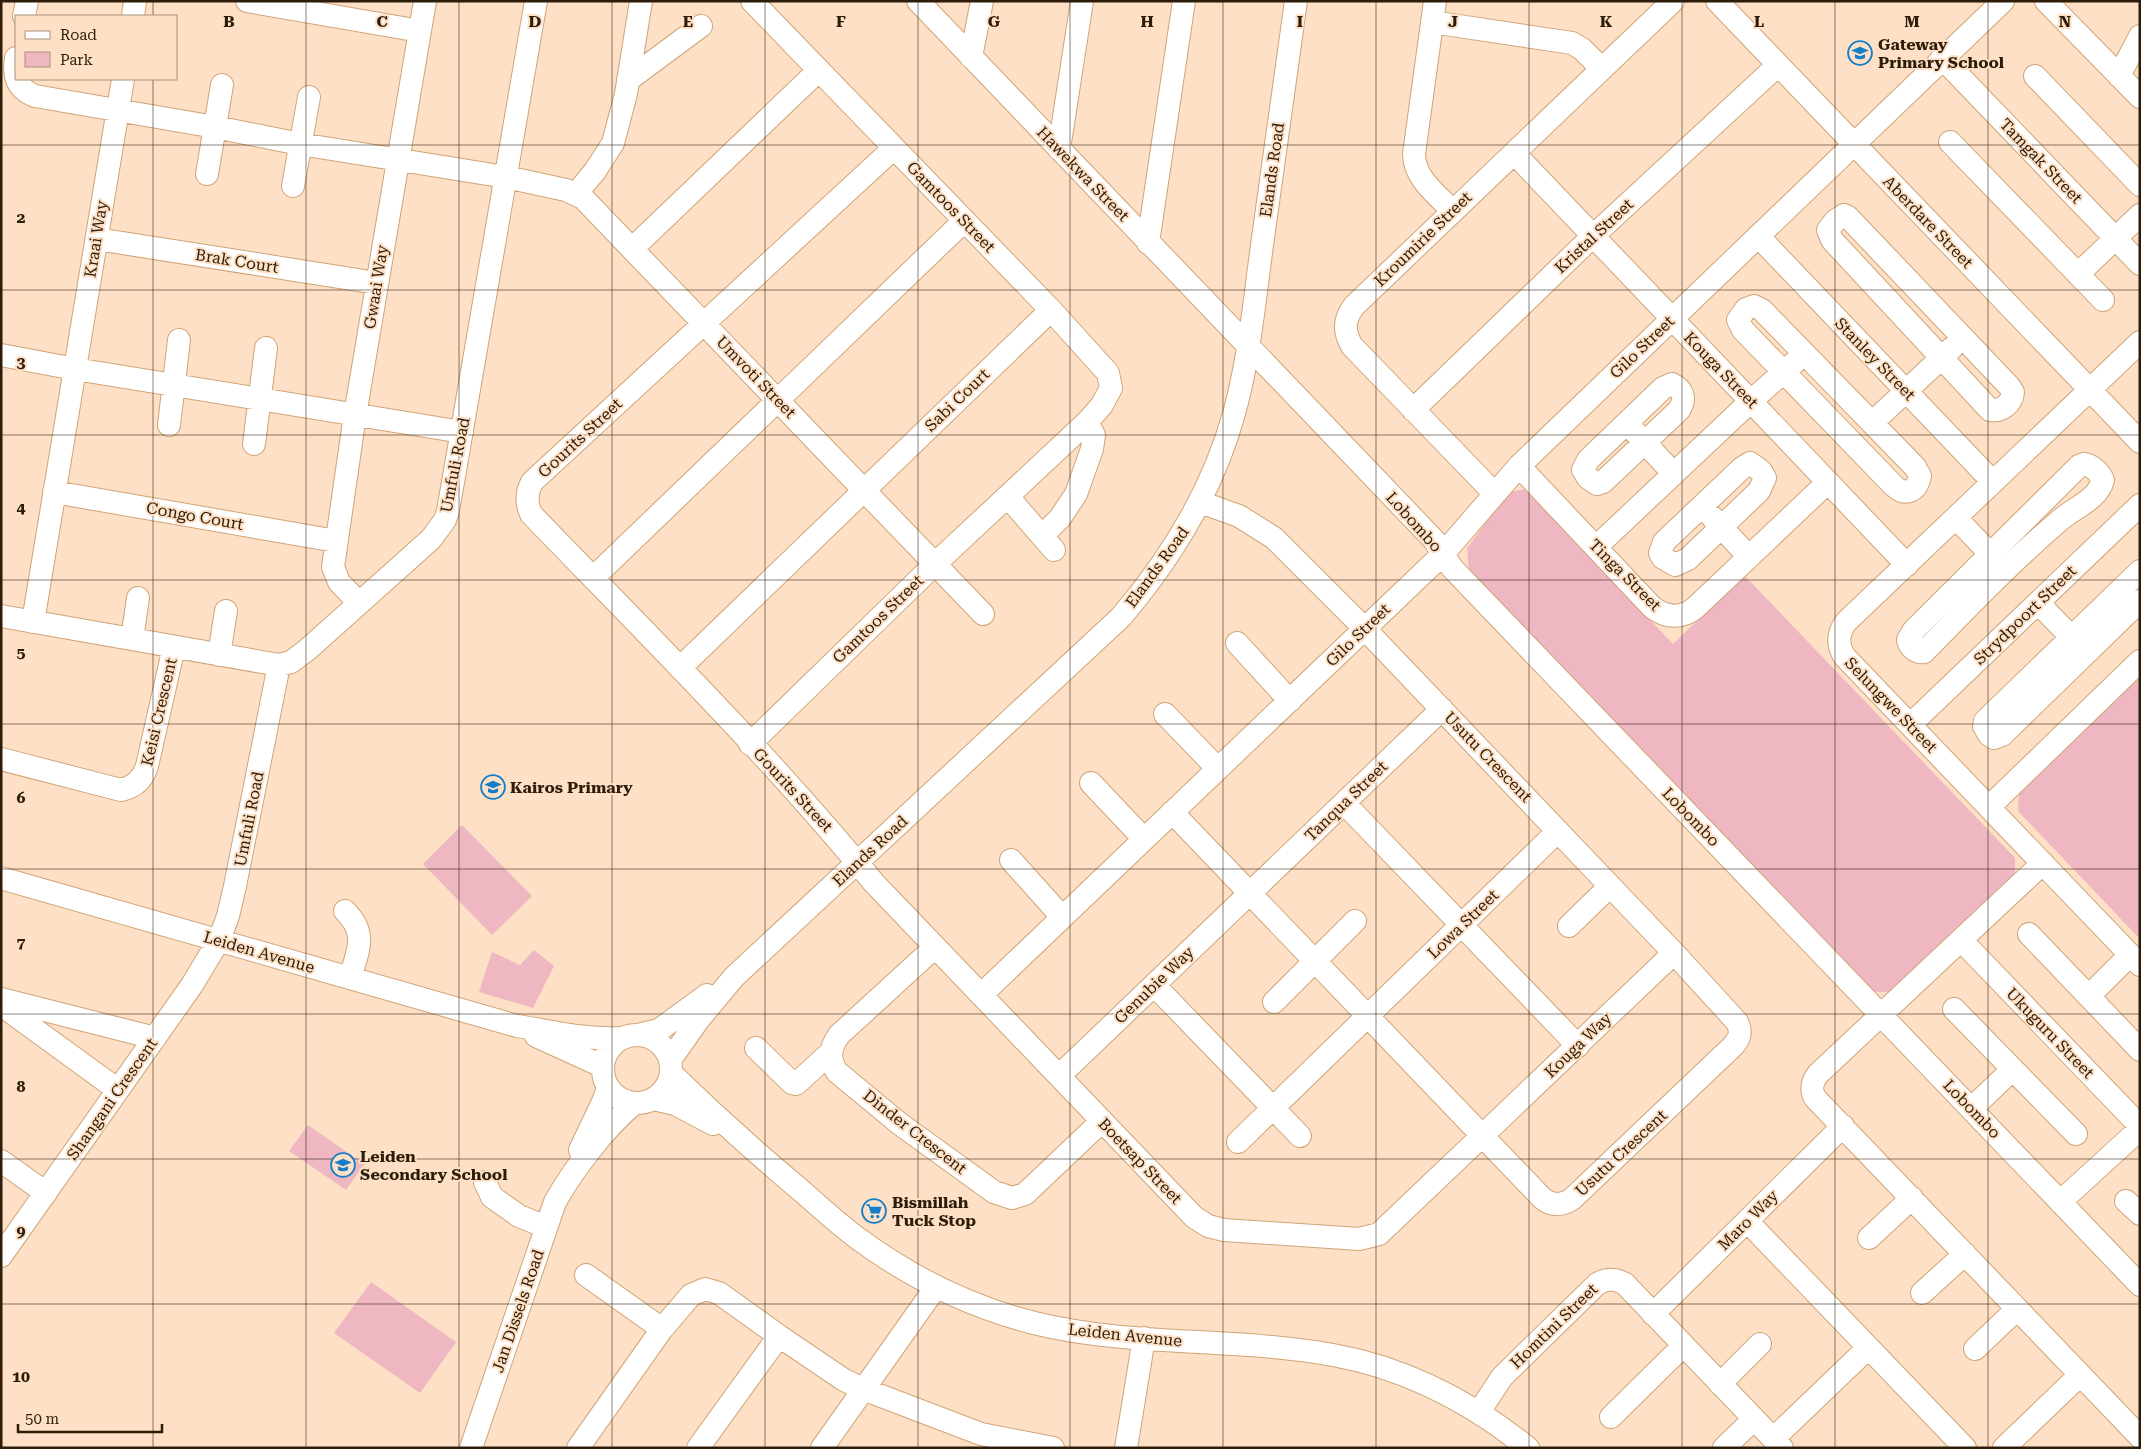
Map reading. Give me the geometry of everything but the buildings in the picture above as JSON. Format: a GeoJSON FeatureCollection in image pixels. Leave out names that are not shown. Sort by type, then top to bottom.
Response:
{"type":"FeatureCollection","features":[{"type":"Feature","properties":{"kind":"street"},"geometry":{"type":"LineString","coordinates":[[24,15],[26,1]]}},
{"type":"Feature","properties":{"kind":"street"},"geometry":{"type":"LineString","coordinates":[[133,15],[135,1]]}},
{"type":"Feature","properties":{"kind":"street"},"geometry":{"type":"LineString","coordinates":[[247,1],[420,31]]}},
{"type":"Feature","properties":{"kind":"street","name":"Gwaai Way"},"geometry":{"type":"LineString","coordinates":[[359,603],[339,582],[334,573],[336,541],[355,415],[425,1]]}},
{"type":"Feature","properties":{"kind":"street","name":"Umfuli Road"},"geometry":{"type":"LineString","coordinates":[[219,940],[228,916],[235,886],[279,665],[291,662],[307,650],[431,539],[445,520],[462,432],[536,1]]}},
{"type":"Feature","properties":{"kind":"street"},"geometry":{"type":"LineString","coordinates":[[576,194],[605,158],[613,143],[628,80],[641,1]]}},
{"type":"Feature","properties":{"kind":"street","name":"Gamtoos Street"},"geometry":{"type":"LineString","coordinates":[[750,744],[935,564],[1087,422],[1109,396],[1112,388],[1108,373],[1051,310],[752,1]]}},
{"type":"Feature","properties":{"kind":"street","name":"Hawekwa Street"},"geometry":{"type":"LineString","coordinates":[[918,1],[1248,346]]}},
{"type":"Feature","properties":{"kind":"street"},"geometry":{"type":"LineString","coordinates":[[971,57],[982,1]]}},
{"type":"Feature","properties":{"kind":"street"},"geometry":{"type":"LineString","coordinates":[[1059,149],[1082,1]]}},
{"type":"Feature","properties":{"kind":"street"},"geometry":{"type":"LineString","coordinates":[[1148,243],[1184,1]]}},
{"type":"Feature","properties":{"kind":"street","name":"Elands Road"},"geometry":{"type":"LineString","coordinates":[[671,1066],[699,1018],[734,977],[1121,617],[1165,562],[1200,502],[1228,434],[1242,378],[1296,1]]}},
{"type":"Feature","properties":{"kind":"street","name":"Kroumirie Street"},"geometry":{"type":"LineString","coordinates":[[1494,493],[1352,346],[1346,334],[1346,319],[1354,306],[1673,1]]}},
{"type":"Feature","properties":{"kind":"street","name":"Aberdare Street"},"geometry":{"type":"LineString","coordinates":[[1717,1],[2140,442]]}},
{"type":"Feature","properties":{"kind":"street","name":"Gilo Street"},"geometry":{"type":"LineString","coordinates":[[981,995],[1443,554],[1519,466],[2003,1]]}},
{"type":"Feature","properties":{"kind":"street"},"geometry":{"type":"LineString","coordinates":[[2046,1],[2140,97]]}},
{"type":"Feature","properties":{"kind":"street"},"geometry":{"type":"LineString","coordinates":[[1453,211],[1425,182],[1414,164],[1434,11],[1572,43],[1582,49],[1602,69]]}},
{"type":"Feature","properties":{"kind":"street"},"geometry":{"type":"LineString","coordinates":[[628,80],[701,26]]}},
{"type":"Feature","properties":{"kind":"street"},"geometry":{"type":"LineString","coordinates":[[2119,76],[2140,36]]}},
{"type":"Feature","properties":{"kind":"street","name":"Tamgak Street"},"geometry":{"type":"LineString","coordinates":[[1942,58],[2140,264]]}},
{"type":"Feature","properties":{"kind":"street","name":"Kristal Street"},"geometry":{"type":"LineString","coordinates":[[1413,410],[1593,236],[1778,65]]}},
{"type":"Feature","properties":{"kind":"street"},"geometry":{"type":"LineString","coordinates":[[633,248],[819,70]]}},
{"type":"Feature","properties":{"kind":"street"},"geometry":{"type":"LineString","coordinates":[[2034,76],[2140,185]]}},
{"type":"Feature","properties":{"kind":"street","name":"Umvoti Street"},"geometry":{"type":"LineString","coordinates":[[17,80],[27,93],[35,96],[215,127],[300,144],[506,178],[576,194],[594,207],[983,614]]}},
{"type":"Feature","properties":{"kind":"street","name":"Kraai Way"},"geometry":{"type":"LineString","coordinates":[[33,622],[122,80]]}},
{"type":"Feature","properties":{"kind":"street"},"geometry":{"type":"LineString","coordinates":[[207,174],[222,85]]}},
{"type":"Feature","properties":{"kind":"street"},"geometry":{"type":"LineString","coordinates":[[293,186],[309,97]]}},
{"type":"Feature","properties":{"kind":"street"},"geometry":{"type":"LineString","coordinates":[[1950,142],[2103,300]]}},
{"type":"Feature","properties":{"kind":"street","name":"Gourits Street"},"geometry":{"type":"LineString","coordinates":[[858,863],[837,837],[680,668],[531,514],[527,499],[532,482],[894,148]]}},
{"type":"Feature","properties":{"kind":"street","name":"Kouga Street"},"geometry":{"type":"LineString","coordinates":[[1514,153],[1907,564]]}},
{"type":"Feature","properties":{"kind":"street"},"geometry":{"type":"LineString","coordinates":[[1844,215],[1848,217],[1964,338],[2009,386],[2013,392],[2009,403],[1999,410],[1990,410],[1941,358],[1832,240],[1828,230],[1835,221],[1844,215]]}},
{"type":"Feature","properties":{"kind":"street"},"geometry":{"type":"LineString","coordinates":[[2078,274],[2140,215]]}},
{"type":"Feature","properties":{"kind":"street"},"geometry":{"type":"LineString","coordinates":[[593,578],[964,221]]}},
{"type":"Feature","properties":{"kind":"street","name":"Stanley Street"},"geometry":{"type":"LineString","coordinates":[[1758,236],[1993,482]]}},
{"type":"Feature","properties":{"kind":"street","name":"Brak Court"},"geometry":{"type":"LineString","coordinates":[[96,239],[377,283]]}},
{"type":"Feature","properties":{"kind":"street"},"geometry":{"type":"LineString","coordinates":[[1754,306],[1762,310],[1919,472],[1919,482],[1908,493],[1894,486],[1784,372],[1738,323],[1740,316],[1746,309],[1754,306]]}},
{"type":"Feature","properties":{"kind":"street","name":"Sabi Court"},"geometry":{"type":"LineString","coordinates":[[680,668],[1051,310]]}},
{"type":"Feature","properties":{"kind":"street"},"geometry":{"type":"LineString","coordinates":[[1872,423],[1964,338]]}},
{"type":"Feature","properties":{"kind":"street"},"geometry":{"type":"LineString","coordinates":[[169,425],[179,340]]}},
{"type":"Feature","properties":{"kind":"street","name":"Selungwe Street"},"geometry":{"type":"LineString","coordinates":[[2135,960],[1844,656],[1839,642],[1839,634],[1846,622],[2140,342]]}},
{"type":"Feature","properties":{"kind":"street","name":"Lobombo"},"geometry":{"type":"LineString","coordinates":[[1248,346],[1434,540],[1459,575],[2140,1285]]}},
{"type":"Feature","properties":{"kind":"street"},"geometry":{"type":"LineString","coordinates":[[254,444],[266,348]]}},
{"type":"Feature","properties":{"kind":"street"},"geometry":{"type":"LineString","coordinates":[[1596,547],[1751,401],[1805,354]]}},
{"type":"Feature","properties":{"kind":"street"},"geometry":{"type":"LineString","coordinates":[[1,355],[75,369],[462,432]]}},
{"type":"Feature","properties":{"kind":"street"},"geometry":{"type":"LineString","coordinates":[[1672,384],[1681,390],[1684,395],[1682,405],[1604,482],[1597,484],[1588,478],[1583,470],[1584,465],[1626,423],[1668,385],[1672,384]]}},
{"type":"Feature","properties":{"kind":"street"},"geometry":{"type":"LineString","coordinates":[[1008,497],[1048,543],[1060,518],[1076,494],[1092,449],[1094,435],[1087,422]]}},
{"type":"Feature","properties":{"kind":"street"},"geometry":{"type":"LineString","coordinates":[[1626,423],[1674,474]]}},
{"type":"Feature","properties":{"kind":"street"},"geometry":{"type":"LineString","coordinates":[[1750,463],[1761,471],[1765,478],[1759,491],[1681,563],[1669,563],[1660,553],[1664,542],[1701,505],[1747,464],[1750,463]]}},
{"type":"Feature","properties":{"kind":"street"},"geometry":{"type":"LineString","coordinates":[[2088,465],[2101,477],[2103,480],[2102,486],[2092,497],[1998,562],[2079,466],[2088,465]]}},
{"type":"Feature","properties":{"kind":"street","name":"Tinga Street"},"geometry":{"type":"LineString","coordinates":[[1519,466],[1652,607],[1664,615],[1672,616],[1688,613],[1695,608],[1828,482]]}},
{"type":"Feature","properties":{"kind":"street","name":"Congo Court"},"geometry":{"type":"LineString","coordinates":[[54,492],[336,541]]}},
{"type":"Feature","properties":{"kind":"street","name":"Usutu Crescent"},"geometry":{"type":"LineString","coordinates":[[1172,812],[1542,1198],[1552,1204],[1562,1204],[1572,1199],[1733,1046],[1740,1035],[1740,1028],[1737,1022],[1674,953],[1365,629],[1274,538],[1239,516],[1200,502]]}},
{"type":"Feature","properties":{"kind":"street"},"geometry":{"type":"LineString","coordinates":[[1701,505],[1749,557]]}},
{"type":"Feature","properties":{"kind":"street","name":"Strydpoort Street"},"geometry":{"type":"LineString","coordinates":[[1910,725],[2140,505]]}},
{"type":"Feature","properties":{"kind":"street"},"geometry":{"type":"LineString","coordinates":[[1956,518],[1998,562]]}},
{"type":"Feature","properties":{"kind":"street"},"geometry":{"type":"LineString","coordinates":[[2140,571],[1985,721],[1984,726],[1989,735],[1994,738],[2002,735],[2140,601]]}},
{"type":"Feature","properties":{"kind":"street"},"geometry":{"type":"LineString","coordinates":[[132,639],[138,598]]}},
{"type":"Feature","properties":{"kind":"street"},"geometry":{"type":"LineString","coordinates":[[2038,603],[2086,653]]}},
{"type":"Feature","properties":{"kind":"street"},"geometry":{"type":"LineString","coordinates":[[219,655],[226,611]]}},
{"type":"Feature","properties":{"kind":"street"},"geometry":{"type":"LineString","coordinates":[[1,616],[279,665]]}},
{"type":"Feature","properties":{"kind":"street"},"geometry":{"type":"LineString","coordinates":[[1237,643],[1290,700]]}},
{"type":"Feature","properties":{"kind":"street","name":"Keisi Crescent"},"geometry":{"type":"LineString","coordinates":[[1,759],[121,790],[130,788],[144,776],[174,646]]}},
{"type":"Feature","properties":{"kind":"street"},"geometry":{"type":"LineString","coordinates":[[1989,807],[2140,661]]}},
{"type":"Feature","properties":{"kind":"street","name":"Tanqua Street"},"geometry":{"type":"LineString","coordinates":[[1250,893],[1442,709]]}},
{"type":"Feature","properties":{"kind":"street"},"geometry":{"type":"LineString","coordinates":[[1165,714],[1218,769]]}},
{"type":"Feature","properties":{"kind":"street"},"geometry":{"type":"LineString","coordinates":[[1091,783],[1144,839]]}},
{"type":"Feature","properties":{"kind":"street"},"geometry":{"type":"LineString","coordinates":[[1344,803],[1578,1046]]}},
{"type":"Feature","properties":{"kind":"street","name":"Lowa Street"},"geometry":{"type":"LineString","coordinates":[[1238,1142],[1558,831]]}},
{"type":"Feature","properties":{"kind":"street"},"geometry":{"type":"LineString","coordinates":[[1011,860],[1062,917]]}},
{"type":"Feature","properties":{"kind":"street","name":"Boetsap Street"},"geometry":{"type":"LineString","coordinates":[[858,863],[981,995],[1194,1217],[1208,1226],[1224,1230],[1359,1239],[1373,1237],[1385,1229],[1482,1136]]}},
{"type":"Feature","properties":{"kind":"street"},"geometry":{"type":"LineString","coordinates":[[2043,863],[1818,1074],[1812,1086],[1812,1093],[1814,1098],[2140,1437]]}},
{"type":"Feature","properties":{"kind":"street","name":"Leiden Avenue"},"geometry":{"type":"LineString","coordinates":[[1,878],[517,1026],[582,1037],[620,1038]]}},
{"type":"Feature","properties":{"kind":"street"},"geometry":{"type":"LineString","coordinates":[[1569,926],[1610,886]]}},
{"type":"Feature","properties":{"kind":"street","name":"Genubie Way"},"geometry":{"type":"LineString","coordinates":[[1059,1076],[1250,893]]}},
{"type":"Feature","properties":{"kind":"street"},"geometry":{"type":"LineString","coordinates":[[345,911],[357,926],[360,939],[350,978]]}},
{"type":"Feature","properties":{"kind":"street"},"geometry":{"type":"LineString","coordinates":[[1274,1002],[1355,921]]}},
{"type":"Feature","properties":{"kind":"street"},"geometry":{"type":"LineString","coordinates":[[2029,934],[2140,1050]]}},
{"type":"Feature","properties":{"kind":"street","name":"Shangani Crescent"},"geometry":{"type":"LineString","coordinates":[[1,1256],[192,985],[219,940]]}},
{"type":"Feature","properties":{"kind":"street","name":"Ukuguru Street"},"geometry":{"type":"LineString","coordinates":[[1961,940],[2140,1127]]}},
{"type":"Feature","properties":{"kind":"street"},"geometry":{"type":"LineString","coordinates":[[756,1048],[792,1083],[796,1084],[830,1053],[840,1035],[935,946]]}},
{"type":"Feature","properties":{"kind":"street","name":"Kouga Way"},"geometry":{"type":"LineString","coordinates":[[1482,1136],[1674,953]]}},
{"type":"Feature","properties":{"kind":"street"},"geometry":{"type":"LineString","coordinates":[[2089,996],[2135,960]]}},
{"type":"Feature","properties":{"kind":"street","name":"Elands Road"},"geometry":{"type":"LineString","coordinates":[[642,1034],[659,1030],[734,977]]}},
{"type":"Feature","properties":{"kind":"street"},"geometry":{"type":"LineString","coordinates":[[1154,985],[1300,1136]]}},
{"type":"Feature","properties":{"kind":"street"},"geometry":{"type":"LineString","coordinates":[[1,999],[155,1038]]}},
{"type":"Feature","properties":{"kind":"street"},"geometry":{"type":"LineString","coordinates":[[1,1005],[118,1090]]}},
{"type":"Feature","properties":{"kind":"street"},"geometry":{"type":"LineString","coordinates":[[1954,1009],[2076,1134]]}},
{"type":"Feature","properties":{"kind":"street","name":"Leiden Avenue"},"geometry":{"type":"LineString","coordinates":[[517,1026],[554,1046],[602,1066]]}},
{"type":"Feature","properties":{"kind":"street"},"geometry":{"type":"LineString","coordinates":[[631,1034],[642,1034],[652,1037],[660,1043],[671,1066],[662,1092],[644,1101],[615,1096],[608,1088],[602,1074],[602,1066],[606,1053],[614,1042],[620,1038],[631,1034]]}},
{"type":"Feature","properties":{"kind":"street","name":"Dinder Crescent"},"geometry":{"type":"LineString","coordinates":[[830,1053],[837,1072],[937,1152],[994,1192],[1005,1197],[1012,1198],[1025,1194],[1102,1121]]}},
{"type":"Feature","properties":{"kind":"street","name":"Leiden Avenue"},"geometry":{"type":"LineString","coordinates":[[671,1066],[752,1149],[858,1238],[936,1287],[1001,1313],[1034,1322],[1102,1334],[1304,1350],[1365,1362],[1417,1380],[1452,1396],[1479,1412],[1528,1448]]}},
{"type":"Feature","properties":{"kind":"street"},"geometry":{"type":"LineString","coordinates":[[1971,1109],[2013,1069]]}},
{"type":"Feature","properties":{"kind":"street","name":"Jan Dissels Road"},"geometry":{"type":"LineString","coordinates":[[570,1176],[577,1156],[593,1125],[608,1088]]}},
{"type":"Feature","properties":{"kind":"street","name":"Leiden Avenue"},"geometry":{"type":"LineString","coordinates":[[644,1101],[675,1104],[691,1111],[752,1149]]}},
{"type":"Feature","properties":{"kind":"street","name":"Jan Dissels Road"},"geometry":{"type":"LineString","coordinates":[[471,1448],[555,1202],[570,1176],[622,1113],[644,1101]]}},
{"type":"Feature","properties":{"kind":"street","name":"Maro Way"},"geometry":{"type":"LineString","coordinates":[[1653,1314],[1843,1126]]}},
{"type":"Feature","properties":{"kind":"street"},"geometry":{"type":"LineString","coordinates":[[2060,1202],[2140,1127]]}},
{"type":"Feature","properties":{"kind":"street"},"geometry":{"type":"LineString","coordinates":[[1,1161],[46,1193]]}},
{"type":"Feature","properties":{"kind":"street"},"geometry":{"type":"LineString","coordinates":[[485,1182],[492,1197],[519,1216],[546,1227]]}},
{"type":"Feature","properties":{"kind":"street"},"geometry":{"type":"LineString","coordinates":[[1869,1238],[1912,1198]]}},
{"type":"Feature","properties":{"kind":"street"},"geometry":{"type":"LineString","coordinates":[[1747,1221],[1964,1448]]}},
{"type":"Feature","properties":{"kind":"street"},"geometry":{"type":"LineString","coordinates":[[1922,1294],[1965,1254]]}},
{"type":"Feature","properties":{"kind":"street"},"geometry":{"type":"LineString","coordinates":[[586,1275],[662,1329]]}},
{"type":"Feature","properties":{"kind":"street","name":"Homtini Street"},"geometry":{"type":"LineString","coordinates":[[1479,1412],[1502,1377],[1597,1284],[1610,1279],[1620,1282],[1653,1314],[1777,1443]]}},
{"type":"Feature","properties":{"kind":"street"},"geometry":{"type":"LineString","coordinates":[[822,1448],[936,1287]]}},
{"type":"Feature","properties":{"kind":"street"},"geometry":{"type":"LineString","coordinates":[[578,1448],[662,1329],[691,1295],[705,1289],[719,1293],[844,1380],[863,1389],[977,1441],[1053,1448]]}},
{"type":"Feature","properties":{"kind":"street"},"geometry":{"type":"LineString","coordinates":[[1976,1350],[2017,1309]]}},
{"type":"Feature","properties":{"kind":"street"},"geometry":{"type":"LineString","coordinates":[[698,1448],[779,1336]]}},
{"type":"Feature","properties":{"kind":"street"},"geometry":{"type":"LineString","coordinates":[[1126,1448],[1144,1338]]}},
{"type":"Feature","properties":{"kind":"street"},"geometry":{"type":"LineString","coordinates":[[1720,1384],[1760,1344]]}},
{"type":"Feature","properties":{"kind":"street"},"geometry":{"type":"LineString","coordinates":[[1610,1417],[1683,1346]]}},
{"type":"Feature","properties":{"kind":"street"},"geometry":{"type":"LineString","coordinates":[[1777,1443],[1868,1348]]}},
{"type":"Feature","properties":{"kind":"street"},"geometry":{"type":"LineString","coordinates":[[2004,1448],[2080,1375]]}},
{"type":"Feature","properties":{"kind":"street"},"geometry":{"type":"LineString","coordinates":[[1724,1448],[1754,1419]]}},
{"type":"Feature","properties":{"kind":"green space"},"geometry":{"type":"Polygon","coordinates":[[[1526,489],[1673,644],[1744,575],[2015,858],[2015,876],[1893,992],[1875,992],[1469,571],[1467,548],[1509,492],[1526,489]]]}},
{"type":"Feature","properties":{"kind":"green space"},"geometry":{"type":"Polygon","coordinates":[[[2140,677],[2140,939],[2018,811],[2019,793],[2140,677]]]}},
{"type":"Feature","properties":{"kind":"green space"},"geometry":{"type":"Polygon","coordinates":[[[462,825],[532,896],[492,935],[423,864],[462,825]]]}},
{"type":"Feature","properties":{"kind":"green space"},"geometry":{"type":"Polygon","coordinates":[[[534,950],[554,966],[533,1008],[479,992],[492,952],[520,965],[534,950]]]}},
{"type":"Feature","properties":{"kind":"green space"},"geometry":{"type":"Polygon","coordinates":[[[308,1125],[364,1164],[346,1190],[289,1151],[308,1125]]]}},
{"type":"Feature","properties":{"kind":"green space"},"geometry":{"type":"Polygon","coordinates":[[[371,1282],[456,1342],[420,1393],[334,1333],[371,1282]]]}},
{"type":"Feature","properties":{"kind":"place","name":"Gateway Primary School"},"geometry":{"type":"Point","coordinates":[1860,53]}},
{"type":"Feature","properties":{"kind":"place","name":"Kairos Primary"},"geometry":{"type":"Point","coordinates":[493,787]}},
{"type":"Feature","properties":{"kind":"place","name":"Leiden Secondary School"},"geometry":{"type":"Point","coordinates":[343,1165]}},
{"type":"Feature","properties":{"kind":"place","name":"Bismillah Tuck Stop"},"geometry":{"type":"Point","coordinates":[874,1211]}}]}
